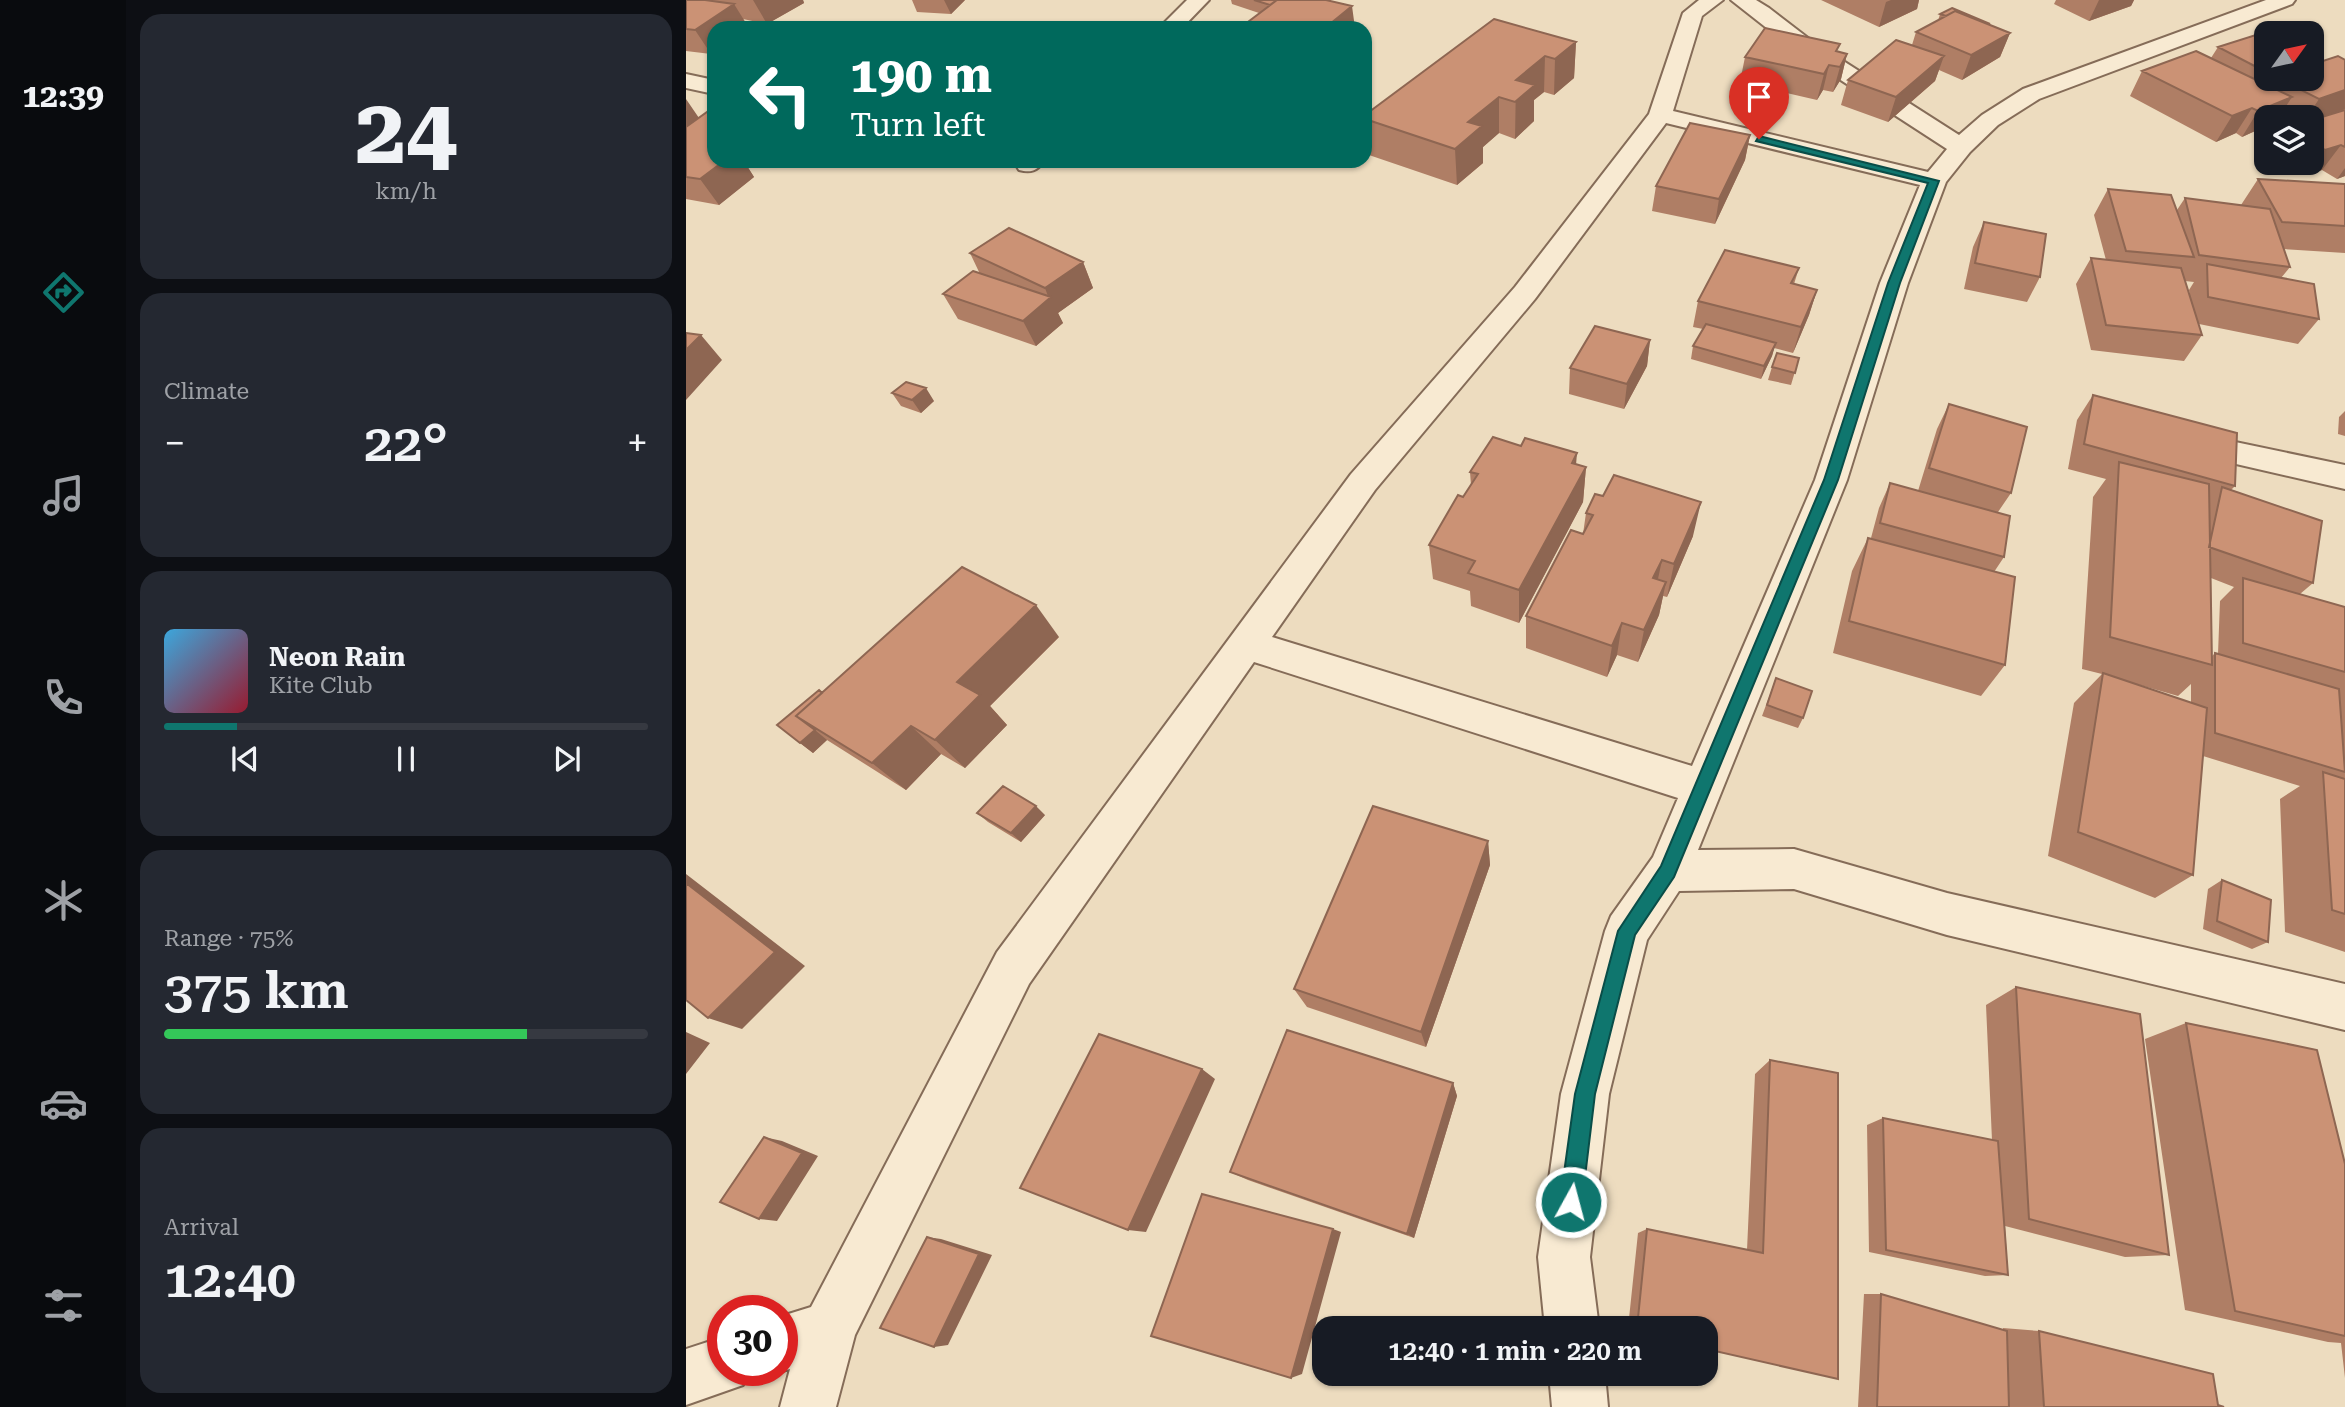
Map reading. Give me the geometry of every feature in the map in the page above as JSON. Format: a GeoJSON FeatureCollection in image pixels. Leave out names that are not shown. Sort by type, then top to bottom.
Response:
{"type":"FeatureCollection","features":[{"type":"Feature","properties":{"kind":"street"},"geometry":{"type":"LineString","coordinates":[[1177,21],[1199,0]]}},
{"type":"Feature","properties":{"kind":"street"},"geometry":{"type":"LineString","coordinates":[[808,1407],[806,1336],[1013,968],[1363,482],[1525,293],[1660,115],[1693,13],[1713,0]]}},
{"type":"Feature","properties":{"kind":"street"},"geometry":{"type":"LineString","coordinates":[[1741,0],[1762,12],[1804,46],[1961,147]]}},
{"type":"Feature","properties":{"kind":"street"},"geometry":{"type":"LineString","coordinates":[[1571,1316],[1564,1257],[1585,1094],[1627,931],[1668,871],[1831,480],[1894,283],[1934,181],[1961,147],[1990,120],[2031,94],[2285,0]]}},
{"type":"Feature","properties":{"kind":"street"},"geometry":{"type":"LineString","coordinates":[[686,81],[707,86]]}},
{"type":"Feature","properties":{"kind":"street"},"geometry":{"type":"LineString","coordinates":[[1660,115],[1934,181]]}},
{"type":"Feature","properties":{"kind":"street"},"geometry":{"type":"LineString","coordinates":[[2221,450],[2345,477]]}},
{"type":"Feature","properties":{"kind":"street"},"geometry":{"type":"LineString","coordinates":[[1245,644],[1702,787]]}},
{"type":"Feature","properties":{"kind":"street"},"geometry":{"type":"LineString","coordinates":[[1668,871],[1794,869],[1947,914],[2345,1007]]}},
{"type":"Feature","properties":{"kind":"street"},"geometry":{"type":"LineString","coordinates":[[686,1377],[707,1370]]}},
{"type":"Feature","properties":{"kind":"street"},"geometry":{"type":"LineString","coordinates":[[1578,1386],[1580,1407]]}},
{"type":"Feature","properties":{"kind":"building"},"geometry":{"type":"Polygon","coordinates":[[[686,0],[734,4],[695,30],[686,29],[686,0]]]}},
{"type":"Feature","properties":{"kind":"building"},"geometry":{"type":"Polygon","coordinates":[[[1254,0],[1277,0],[1270,5],[1254,0]]]}},
{"type":"Feature","properties":{"kind":"building"},"geometry":{"type":"Polygon","coordinates":[[[1277,0],[1326,0],[1352,6],[1334,21],[1249,21],[1277,0]]]}},
{"type":"Feature","properties":{"kind":"building"},"geometry":{"type":"Polygon","coordinates":[[[1952,8],[1990,24],[1955,11],[1946,16],[1940,14],[1952,8]]]}},
{"type":"Feature","properties":{"kind":"building"},"geometry":{"type":"Polygon","coordinates":[[[1955,11],[2010,33],[1971,55],[1916,32],[1955,11]]]}},
{"type":"Feature","properties":{"kind":"building"},"geometry":{"type":"Polygon","coordinates":[[[1494,19],[1576,42],[1555,59],[1545,56],[1516,80],[1535,85],[1515,102],[1499,97],[1468,122],[1482,126],[1455,149],[1372,121],[1372,110],[1494,19]]]}},
{"type":"Feature","properties":{"kind":"building"},"geometry":{"type":"Polygon","coordinates":[[[1765,28],[1840,44],[1836,51],[1847,54],[1840,67],[1829,65],[1824,74],[1745,57],[1765,28]]]}},
{"type":"Feature","properties":{"kind":"building"},"geometry":{"type":"Polygon","coordinates":[[[2254,36],[2254,66],[2218,47],[2254,36]]]}},
{"type":"Feature","properties":{"kind":"building"},"geometry":{"type":"Polygon","coordinates":[[[1896,40],[1944,56],[1896,97],[1848,80],[1896,40]]]}},
{"type":"Feature","properties":{"kind":"building"},"geometry":{"type":"Polygon","coordinates":[[[2196,51],[2254,79],[2254,91],[2279,91],[2292,97],[2273,105],[2254,105],[2254,109],[2232,116],[2142,71],[2196,51]]]}},
{"type":"Feature","properties":{"kind":"building"},"geometry":{"type":"Polygon","coordinates":[[[2338,56],[2345,60],[2345,90],[2319,99],[2303,91],[2324,91],[2324,61],[2338,56]]]}},
{"type":"Feature","properties":{"kind":"building"},"geometry":{"type":"Polygon","coordinates":[[[2345,110],[2345,147],[2341,145],[2324,149],[2324,116],[2345,110]]]}},
{"type":"Feature","properties":{"kind":"building"},"geometry":{"type":"Polygon","coordinates":[[[707,112],[707,168],[715,168],[700,179],[686,177],[686,127],[707,112]]]}},
{"type":"Feature","properties":{"kind":"building"},"geometry":{"type":"Polygon","coordinates":[[[1690,123],[1750,135],[1719,199],[1656,186],[1690,123]]]}},
{"type":"Feature","properties":{"kind":"building"},"geometry":{"type":"Polygon","coordinates":[[[2258,179],[2345,184],[2345,226],[2282,222],[2258,179]]]}},
{"type":"Feature","properties":{"kind":"building"},"geometry":{"type":"Polygon","coordinates":[[[2108,189],[2171,195],[2194,257],[2126,251],[2108,189]]]}},
{"type":"Feature","properties":{"kind":"building"},"geometry":{"type":"Polygon","coordinates":[[[2185,198],[2270,209],[2290,267],[2199,255],[2185,198]]]}},
{"type":"Feature","properties":{"kind":"building"},"geometry":{"type":"Polygon","coordinates":[[[1984,222],[2046,234],[2040,277],[1975,263],[1984,222]]]}},
{"type":"Feature","properties":{"kind":"building"},"geometry":{"type":"Polygon","coordinates":[[[1009,228],[1083,262],[1045,288],[970,253],[1009,228]]]}},
{"type":"Feature","properties":{"kind":"building"},"geometry":{"type":"Polygon","coordinates":[[[1725,250],[1799,268],[1791,283],[1817,290],[1801,327],[1698,301],[1725,250]]]}},
{"type":"Feature","properties":{"kind":"building"},"geometry":{"type":"Polygon","coordinates":[[[2091,258],[2181,268],[2202,335],[2106,325],[2091,258]]]}},
{"type":"Feature","properties":{"kind":"building"},"geometry":{"type":"Polygon","coordinates":[[[2207,264],[2314,284],[2319,319],[2208,297],[2207,264]]]}},
{"type":"Feature","properties":{"kind":"building"},"geometry":{"type":"Polygon","coordinates":[[[973,271],[1051,297],[1023,321],[943,294],[973,271]]]}},
{"type":"Feature","properties":{"kind":"building"},"geometry":{"type":"Polygon","coordinates":[[[1706,324],[1776,343],[1764,366],[1693,346],[1706,324]]]}},
{"type":"Feature","properties":{"kind":"building"},"geometry":{"type":"Polygon","coordinates":[[[1595,326],[1650,340],[1627,384],[1570,368],[1595,326]]]}},
{"type":"Feature","properties":{"kind":"building"},"geometry":{"type":"Polygon","coordinates":[[[686,333],[701,335],[686,350],[686,333]]]}},
{"type":"Feature","properties":{"kind":"building"},"geometry":{"type":"Polygon","coordinates":[[[1777,353],[1799,358],[1795,373],[1772,367],[1777,353]]]}},
{"type":"Feature","properties":{"kind":"building"},"geometry":{"type":"Polygon","coordinates":[[[906,382],[926,388],[912,400],[892,393],[906,382]]]}},
{"type":"Feature","properties":{"kind":"building"},"geometry":{"type":"Polygon","coordinates":[[[2093,395],[2237,433],[2235,486],[2084,444],[2093,395]]]}},
{"type":"Feature","properties":{"kind":"building"},"geometry":{"type":"Polygon","coordinates":[[[1949,404],[2027,427],[2011,493],[1929,468],[1949,404]]]}},
{"type":"Feature","properties":{"kind":"building"},"geometry":{"type":"Polygon","coordinates":[[[1493,437],[1521,446],[1525,438],[1577,453],[1572,463],[1586,467],[1519,590],[1468,573],[1475,561],[1429,545],[1458,495],[1463,497],[1478,474],[1470,472],[1493,437]]]}},
{"type":"Feature","properties":{"kind":"building"},"geometry":{"type":"Polygon","coordinates":[[[2119,462],[2209,484],[2212,665],[2110,637],[2119,462]]]}},
{"type":"Feature","properties":{"kind":"building"},"geometry":{"type":"Polygon","coordinates":[[[1614,475],[1701,502],[1674,564],[1662,560],[1653,578],[1666,582],[1644,630],[1622,623],[1612,646],[1526,616],[1571,530],[1583,534],[1593,515],[1586,513],[1595,494],[1603,496],[1614,475]]]}},
{"type":"Feature","properties":{"kind":"building"},"geometry":{"type":"Polygon","coordinates":[[[1890,483],[2010,516],[2004,557],[1880,523],[1890,483]]]}},
{"type":"Feature","properties":{"kind":"building"},"geometry":{"type":"Polygon","coordinates":[[[2222,487],[2322,521],[2313,583],[2209,547],[2222,487]]]}},
{"type":"Feature","properties":{"kind":"building"},"geometry":{"type":"Polygon","coordinates":[[[1868,538],[2015,577],[2005,665],[1849,621],[1868,538]]]}},
{"type":"Feature","properties":{"kind":"building"},"geometry":{"type":"Polygon","coordinates":[[[962,567],[1036,605],[957,682],[980,695],[935,740],[911,726],[872,763],[796,716],[962,567]]]}},
{"type":"Feature","properties":{"kind":"building"},"geometry":{"type":"Polygon","coordinates":[[[2243,578],[2345,607],[2345,672],[2243,643],[2243,578]]]}},
{"type":"Feature","properties":{"kind":"building"},"geometry":{"type":"Polygon","coordinates":[[[2215,653],[2339,689],[2345,772],[2215,733],[2215,653]]]}},
{"type":"Feature","properties":{"kind":"building"},"geometry":{"type":"Polygon","coordinates":[[[2103,673],[2207,708],[2193,875],[2078,832],[2103,673]]]}},
{"type":"Feature","properties":{"kind":"building"},"geometry":{"type":"Polygon","coordinates":[[[1776,678],[1812,691],[1803,718],[1767,705],[1776,678]]]}},
{"type":"Feature","properties":{"kind":"building"},"geometry":{"type":"Polygon","coordinates":[[[819,690],[822,693],[796,716],[815,730],[800,743],[777,725],[819,690]]]}},
{"type":"Feature","properties":{"kind":"building"},"geometry":{"type":"Polygon","coordinates":[[[2323,772],[2345,779],[2345,914],[2332,910],[2323,772]]]}},
{"type":"Feature","properties":{"kind":"building"},"geometry":{"type":"Polygon","coordinates":[[[1003,786],[1036,806],[1011,833],[977,813],[1003,786]]]}},
{"type":"Feature","properties":{"kind":"building"},"geometry":{"type":"Polygon","coordinates":[[[1373,806],[1488,841],[1421,1032],[1294,989],[1373,806]]]}},
{"type":"Feature","properties":{"kind":"building"},"geometry":{"type":"Polygon","coordinates":[[[2222,880],[2271,900],[2268,942],[2217,921],[2222,880]]]}},
{"type":"Feature","properties":{"kind":"building"},"geometry":{"type":"Polygon","coordinates":[[[686,883],[775,952],[708,1018],[686,1000],[686,883]]]}},
{"type":"Feature","properties":{"kind":"building"},"geometry":{"type":"Polygon","coordinates":[[[2016,987],[2140,1014],[2169,1255],[2029,1219],[2016,987]]]}},
{"type":"Feature","properties":{"kind":"building"},"geometry":{"type":"Polygon","coordinates":[[[2186,1023],[2317,1050],[2345,1164],[2345,1336],[2235,1311],[2186,1023]]]}},
{"type":"Feature","properties":{"kind":"building"},"geometry":{"type":"Polygon","coordinates":[[[1287,1030],[1453,1083],[1407,1234],[1230,1172],[1287,1030]]]}},
{"type":"Feature","properties":{"kind":"building"},"geometry":{"type":"Polygon","coordinates":[[[1099,1034],[1202,1069],[1128,1230],[1020,1188],[1099,1034]]]}},
{"type":"Feature","properties":{"kind":"building"},"geometry":{"type":"Polygon","coordinates":[[[1770,1060],[1838,1073],[1838,1379],[1718,1352],[1718,1316],[1638,1316],[1647,1229],[1763,1253],[1770,1060]]]}},
{"type":"Feature","properties":{"kind":"building"},"geometry":{"type":"Polygon","coordinates":[[[1883,1118],[1998,1141],[2008,1275],[1886,1250],[1883,1118]]]}},
{"type":"Feature","properties":{"kind":"building"},"geometry":{"type":"Polygon","coordinates":[[[764,1137],[802,1153],[759,1219],[720,1202],[764,1137]]]}},
{"type":"Feature","properties":{"kind":"building"},"geometry":{"type":"Polygon","coordinates":[[[1202,1194],[1333,1229],[1291,1378],[1151,1336],[1202,1194]]]}},
{"type":"Feature","properties":{"kind":"building"},"geometry":{"type":"Polygon","coordinates":[[[927,1237],[979,1254],[934,1347],[880,1328],[927,1237]]]}},
{"type":"Feature","properties":{"kind":"building"},"geometry":{"type":"Polygon","coordinates":[[[1881,1294],[2007,1331],[2009,1407],[1877,1407],[1881,1294]]]}},
{"type":"Feature","properties":{"kind":"building"},"geometry":{"type":"Polygon","coordinates":[[[2039,1331],[2213,1374],[2218,1405],[2224,1407],[2044,1407],[2039,1331]]]}},
{"type":"Feature","properties":{"kind":"route"},"geometry":{"type":"LineString","coordinates":[[1571,1202],[1585,1094],[1627,931],[1668,871],[1831,480],[1894,283],[1934,181],[1759,139]]}}]}
